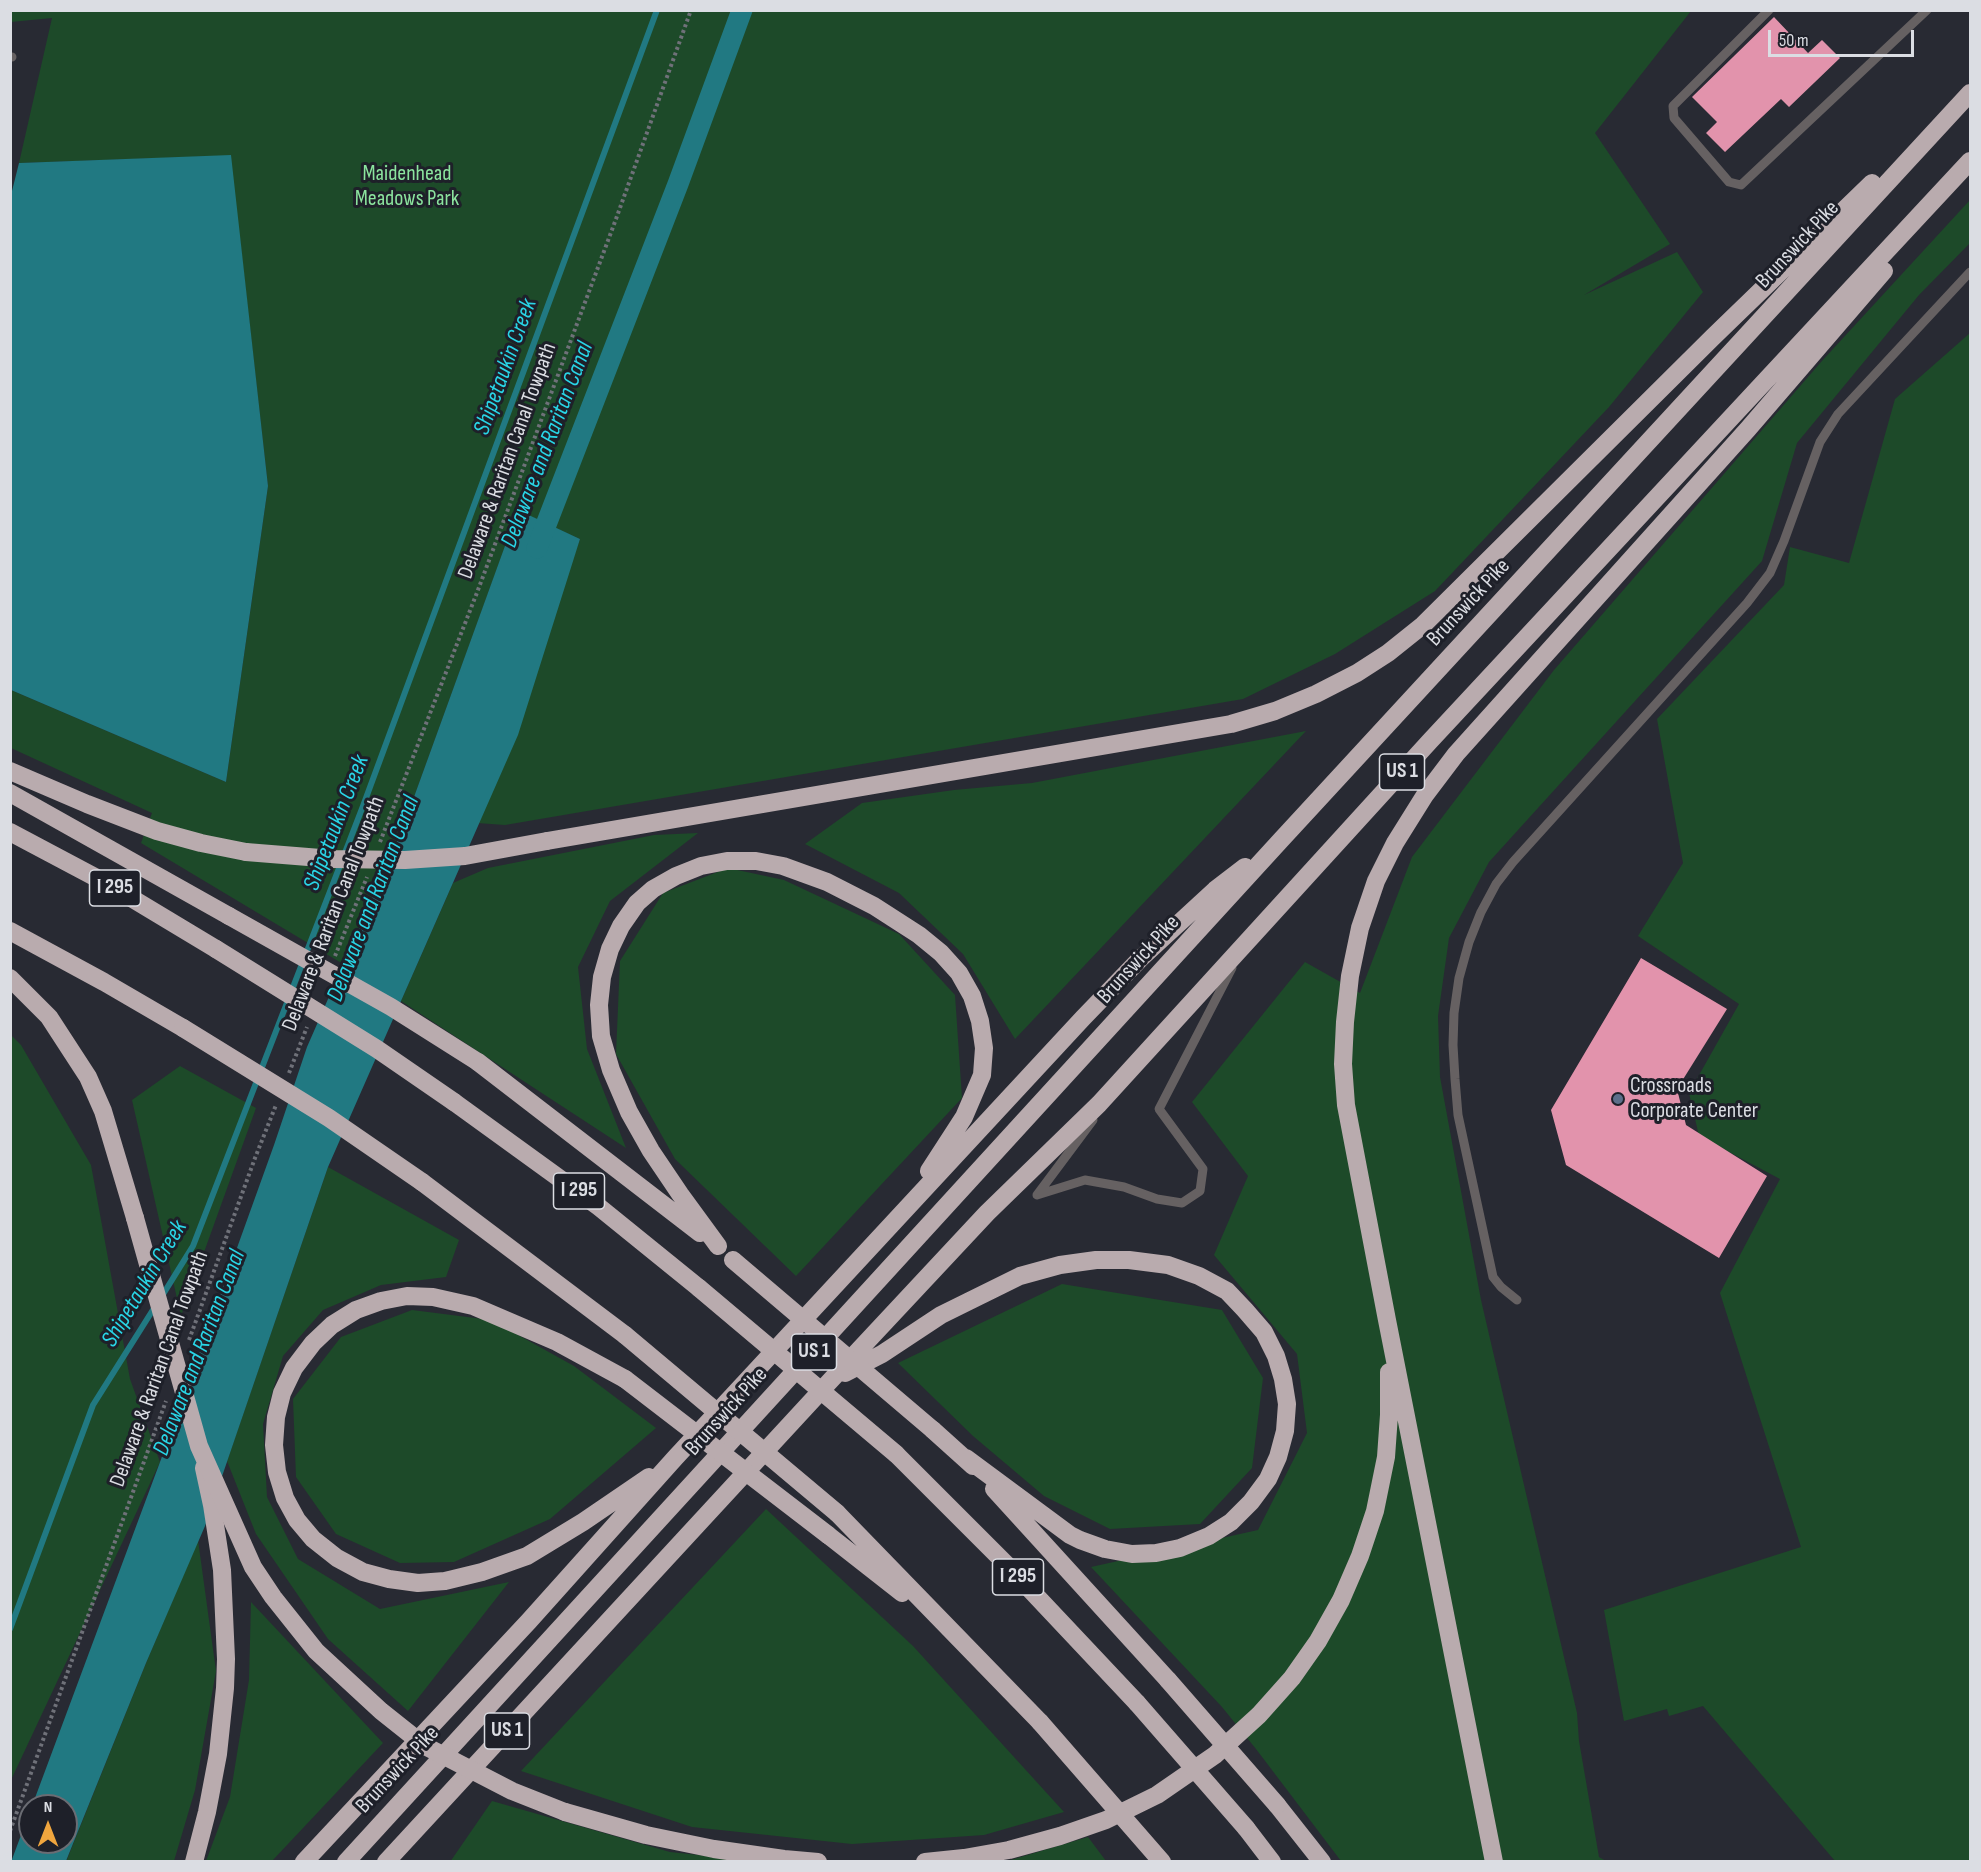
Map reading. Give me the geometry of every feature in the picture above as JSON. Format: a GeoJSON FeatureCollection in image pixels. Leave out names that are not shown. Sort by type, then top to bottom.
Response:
{"type":"FeatureCollection","features":[{"type":"Feature","properties":{"kind":"highway"},"geometry":{"type":"LineString","coordinates":[[10,771],[157,831],[201,843],[246,852],[333,859],[405,860],[465,856],[1231,724],[1275,711],[1357,674],[1423,625],[1713,337],[1971,88]]}},
{"type":"Feature","properties":{"kind":"highway","name":"Brunswick Pike"},"geometry":{"type":"LineString","coordinates":[[346,1862],[1280,841],[1971,93]]}},
{"type":"Feature","properties":{"kind":"highway","name":"US 1"},"geometry":{"type":"LineString","coordinates":[[386,1862],[987,1213],[1099,1104],[1454,715],[1971,160]]}},
{"type":"Feature","properties":{"kind":"highway"},"geometry":{"type":"LineString","coordinates":[[1494,1862],[1346,1105],[1343,1064],[1350,976],[1360,928],[1376,882],[1395,843],[1425,795],[1456,754],[1748,429],[1971,170]]}},
{"type":"Feature","properties":{"kind":"highway"},"geometry":{"type":"LineString","coordinates":[[10,793],[391,1007],[478,1062],[718,1246],[733,1260],[933,1430],[966,1458],[1070,1535],[1105,1549],[1132,1554],[1156,1553],[1180,1548],[1209,1536],[1231,1522],[1251,1502],[1268,1479],[1278,1457],[1285,1431],[1287,1404],[1276,1356],[1264,1332],[1245,1310],[1227,1292],[1199,1276],[1168,1265],[1129,1260],[1096,1260],[1060,1265],[1020,1276],[941,1315],[882,1354],[830,1381]]}},
{"type":"Feature","properties":{"kind":"highway","name":"I 295"},"geometry":{"type":"LineString","coordinates":[[10,832],[108,884],[377,1049],[454,1101],[599,1207],[699,1288],[896,1454],[1008,1566],[1137,1703],[1246,1828],[1272,1862]]}},
{"type":"Feature","properties":{"kind":"highway"},"geometry":{"type":"LineString","coordinates":[[303,1862],[529,1621],[675,1458],[1083,1018],[1140,959],[1215,890],[1280,841]]}},
{"type":"Feature","properties":{"kind":"highway"},"geometry":{"type":"LineString","coordinates":[[718,1246],[668,1177],[629,1112],[611,1070],[602,1036],[599,1005],[602,977],[610,949],[621,926],[637,903],[653,889],[676,876],[701,866],[720,862],[756,861],[783,866],[827,882],[874,906],[919,935],[941,953],[958,973],[972,996],[980,1021],[982,1075],[964,1117],[904,1212]]}},
{"type":"Feature","properties":{"kind":"highway"},"geometry":{"type":"LineString","coordinates":[[10,931],[94,976],[183,1028],[329,1118],[422,1182],[625,1335],[837,1514],[1040,1722],[1162,1862]]}},
{"type":"Feature","properties":{"kind":"highway"},"geometry":{"type":"LineString","coordinates":[[10,978],[49,1017],[88,1077],[103,1111],[199,1446],[212,1505],[222,1570],[226,1635],[225,1688],[218,1754],[207,1812],[194,1862]]}},
{"type":"Feature","properties":{"kind":"highway"},"geometry":{"type":"LineString","coordinates":[[675,1458],[583,1522],[527,1556],[482,1572],[445,1581],[418,1583],[389,1580],[363,1572],[337,1558],[313,1539],[297,1520],[285,1498],[277,1472],[274,1444],[276,1417],[282,1393],[294,1368],[313,1343],[332,1325],[356,1310],[381,1300],[407,1296],[434,1297],[473,1306],[557,1342],[625,1379],[965,1643]]}},
{"type":"Feature","properties":{"kind":"highway"},"geometry":{"type":"LineString","coordinates":[[925,1862],[1009,1850],[1060,1836],[1106,1820],[1147,1800],[1215,1755],[1259,1715],[1292,1678],[1318,1641],[1341,1600],[1360,1556],[1375,1512],[1386,1457],[1389,1415],[1387,1320]]}},
{"type":"Feature","properties":{"kind":"highway"},"geometry":{"type":"LineString","coordinates":[[199,1446],[253,1568],[273,1597],[316,1651],[381,1711],[425,1746],[512,1791],[565,1812],[646,1835],[714,1849],[818,1862]]}},
{"type":"Feature","properties":{"kind":"highway"},"geometry":{"type":"LineString","coordinates":[[966,1458],[1168,1680],[1277,1805],[1322,1862]]}},
{"type":"Feature","properties":{"kind":"lane"},"geometry":{"type":"LineString","coordinates":[[1769,10],[1673,106],[1674,118],[1729,182],[1741,185],[1927,10]]}},
{"type":"Feature","properties":{"kind":"lane"},"geometry":{"type":"LineString","coordinates":[[1910,10],[1918,19]]}},
{"type":"Feature","properties":{"kind":"lane"},"geometry":{"type":"LineString","coordinates":[[1517,1300],[1493,1277],[1456,1097],[1454,1013],[1459,978],[1469,942],[1481,912],[1496,884],[1513,862],[1747,603],[1770,573],[1784,542],[1820,442],[1838,414],[1971,272]]}},
{"type":"Feature","properties":{"kind":"lane"},"geometry":{"type":"LineString","coordinates":[[1130,1070],[1037,1195],[1085,1180],[1124,1187],[1157,1199],[1182,1203],[1200,1191],[1203,1169],[1159,1109],[1243,946]]}},
{"type":"Feature","properties":{"kind":"path","name":"Delaware & Raritan Canal Towpath"},"geometry":{"type":"LineString","coordinates":[[379,846],[616,219],[691,10]]}},
{"type":"Feature","properties":{"kind":"path","name":"Delaware & Raritan Canal Towpath"},"geometry":{"type":"LineString","coordinates":[[335,957],[370,868]]}},
{"type":"Feature","properties":{"kind":"path","name":"Delaware & Raritan Canal Towpath"},"geometry":{"type":"LineString","coordinates":[[286,1080],[308,1024]]}},
{"type":"Feature","properties":{"kind":"path","name":"Delaware & Raritan Canal Towpath"},"geometry":{"type":"LineString","coordinates":[[188,1342],[277,1102]]}},
{"type":"Feature","properties":{"kind":"path","name":"Delaware & Raritan Canal Towpath"},"geometry":{"type":"LineString","coordinates":[[10,1832],[168,1397]]}},
{"type":"Feature","properties":{"kind":"green space","name":"Maidenhead Meadows Park"},"geometry":{"type":"Polygon","coordinates":[[[11,11],[1691,11],[1595,133],[1670,244],[1584,295],[1677,252],[1703,292],[1609,407],[1435,591],[1335,654],[1243,699],[505,825],[477,823],[580,539],[518,511],[402,830],[343,964],[141,843],[152,813],[11,748],[11,690],[226,782],[268,486],[240,240],[222,156],[19,163],[52,18],[11,22],[11,11]]]}},
{"type":"Feature","properties":{"kind":"green space"},"geometry":{"type":"Polygon","coordinates":[[[1970,200],[1970,243],[1919,295],[1797,443],[1762,561],[1489,862],[1449,938],[1438,1016],[1440,1077],[1481,1300],[1577,1713],[1579,1741],[1599,1857],[1606,1861],[1341,1861],[1222,1707],[1091,1567],[1258,1530],[1307,1433],[1297,1354],[1214,1255],[1248,1176],[1192,1102],[1305,962],[1360,993],[1412,857],[1554,670],[1821,362],[1970,200]]]}},
{"type":"Feature","properties":{"kind":"green space"},"geometry":{"type":"Polygon","coordinates":[[[1970,333],[1970,1861],[1835,1861],[1703,1706],[1669,1716],[1667,1709],[1624,1721],[1604,1610],[1801,1547],[1720,1293],[1780,1179],[1699,1136],[1689,1093],[1739,1004],[1638,936],[1683,863],[1657,719],[1784,585],[1790,547],[1849,563],[1895,399],[1970,333]]]}},
{"type":"Feature","properties":{"kind":"green space"},"geometry":{"type":"Polygon","coordinates":[[[1306,731],[1015,1039],[963,954],[899,893],[805,844],[862,803],[954,790],[1032,783],[1306,731]]]}},
{"type":"Feature","properties":{"kind":"green space"},"geometry":{"type":"Polygon","coordinates":[[[698,833],[610,901],[578,967],[587,1049],[626,1148],[401,1001],[453,883],[488,868],[654,835],[698,833]]]}},
{"type":"Feature","properties":{"kind":"green space"},"geometry":{"type":"Polygon","coordinates":[[[728,868],[784,880],[899,934],[955,995],[962,1098],[796,1276],[675,1159],[616,1054],[620,961],[663,893],[728,868]]]}},
{"type":"Feature","properties":{"kind":"green space"},"geometry":{"type":"Polygon","coordinates":[[[11,1035],[21,1045],[91,1165],[130,1379],[160,1462],[11,1780],[11,1035]]]}},
{"type":"Feature","properties":{"kind":"green space"},"geometry":{"type":"Polygon","coordinates":[[[180,1066],[256,1108],[181,1316],[132,1100],[180,1066]]]}},
{"type":"Feature","properties":{"kind":"green space"},"geometry":{"type":"Polygon","coordinates":[[[328,1167],[459,1240],[446,1277],[381,1285],[323,1310],[283,1356],[263,1424],[267,1497],[298,1559],[380,1609],[509,1582],[408,1711],[328,1639],[256,1534],[227,1461],[328,1167]]]}},
{"type":"Feature","properties":{"kind":"green space"},"geometry":{"type":"Polygon","coordinates":[[[1062,1284],[1222,1310],[1263,1378],[1252,1468],[1200,1524],[1110,1529],[1044,1496],[973,1436],[898,1363],[1062,1284]]]}},
{"type":"Feature","properties":{"kind":"green space"},"geometry":{"type":"Polygon","coordinates":[[[412,1310],[491,1320],[574,1366],[656,1428],[550,1519],[454,1562],[400,1563],[336,1534],[296,1477],[293,1399],[341,1337],[412,1310]]]}},
{"type":"Feature","properties":{"kind":"green space"},"geometry":{"type":"Polygon","coordinates":[[[766,1509],[913,1646],[1064,1812],[984,1835],[852,1844],[692,1827],[521,1771],[766,1509]]]}},
{"type":"Feature","properties":{"kind":"green space"},"geometry":{"type":"Polygon","coordinates":[[[198,1540],[216,1671],[195,1790],[174,1861],[66,1862],[69,1854],[78,1854],[78,1832],[198,1540]]]}},
{"type":"Feature","properties":{"kind":"green space"},"geometry":{"type":"Polygon","coordinates":[[[251,1602],[383,1743],[272,1861],[206,1861],[230,1797],[249,1680],[251,1602]]]}},
{"type":"Feature","properties":{"kind":"green space"},"geometry":{"type":"Polygon","coordinates":[[[492,1801],[670,1852],[755,1861],[450,1862],[492,1801]]]}},
{"type":"Feature","properties":{"kind":"green space"},"geometry":{"type":"Polygon","coordinates":[[[1088,1837],[1106,1861],[1004,1862],[1088,1837]]]}},
{"type":"Feature","properties":{"kind":"water"},"geometry":{"type":"Polygon","coordinates":[[[231,155],[268,486],[226,782],[11,690],[10,199],[19,163],[231,155]]]}},
{"type":"Feature","properties":{"kind":"water"},"geometry":{"type":"Polygon","coordinates":[[[518,510],[580,539],[518,735],[328,1167],[205,1526],[146,1663],[78,1831],[78,1794],[36,1794],[160,1462],[307,1047],[402,830],[518,510]]]}},
{"type":"Feature","properties":{"kind":"water"},"geometry":{"type":"Polygon","coordinates":[[[18,1843],[18,1854],[69,1854],[66,1861],[11,1862],[18,1843]]]}},
{"type":"Feature","properties":{"kind":"building"},"geometry":{"type":"Polygon","coordinates":[[[1774,17],[1808,53],[1822,40],[1840,58],[1789,107],[1781,99],[1725,152],[1706,133],[1717,122],[1692,97],[1774,17]]]}},
{"type":"Feature","properties":{"kind":"building","name":"Crossroads Corporate Center"},"geometry":{"type":"Polygon","coordinates":[[[1641,958],[1727,1009],[1677,1089],[1686,1125],[1767,1176],[1719,1258],[1566,1165],[1551,1110],[1641,958]]]}},
{"type":"Feature","properties":{"kind":"waterway","name":"Shipetaukin Creek"},"geometry":{"type":"LineString","coordinates":[[162,1296],[193,1246],[363,806],[657,10]]}},
{"type":"Feature","properties":{"kind":"waterway","name":"Delaware and Raritan Canal"},"geometry":{"type":"LineString","coordinates":[[537,548],[678,184],[742,10]]}},
{"type":"Feature","properties":{"kind":"waterway","name":"Shipetaukin Creek"},"geometry":{"type":"LineString","coordinates":[[10,1629],[93,1405],[156,1305]]}},
{"type":"Feature","properties":{"kind":"place","name":"Crossroads Corporate Center"},"geometry":{"type":"Point","coordinates":[1618,1099]}}]}
